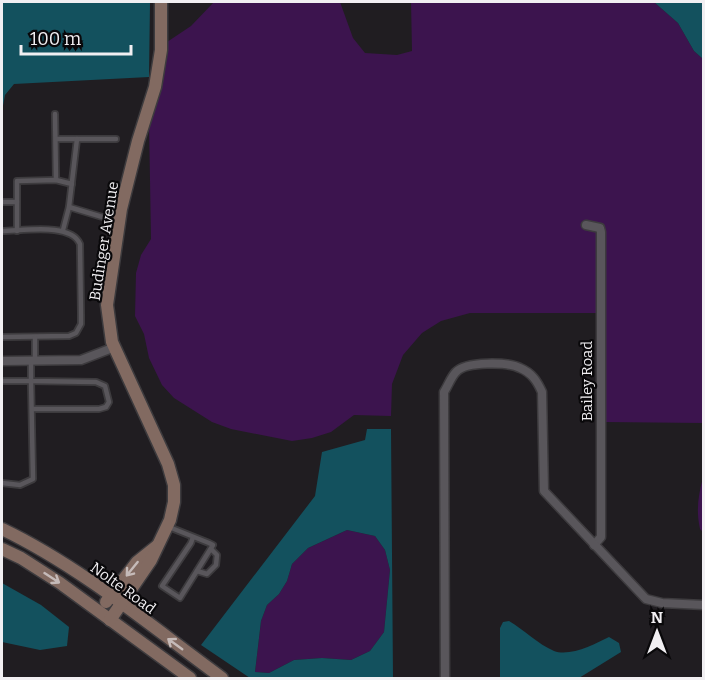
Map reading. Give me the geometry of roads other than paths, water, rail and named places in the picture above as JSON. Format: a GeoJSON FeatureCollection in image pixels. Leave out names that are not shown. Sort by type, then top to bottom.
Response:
{"type":"FeatureCollection","features":[{"type":"Feature","properties":{"kind":"street","name":"Budinger Avenue"},"geometry":{"type":"LineString","coordinates":[[110,620],[152,560],[167,526],[174,501],[174,485],[168,464],[114,347],[107,305],[119,222],[138,141],[155,87],[161,50],[161,2]]}},
{"type":"Feature","properties":{"kind":"street","name":"Bailey Road"},"geometry":{"type":"LineString","coordinates":[[586,225],[600,228],[601,232],[601,537],[594,545]]}},
{"type":"Feature","properties":{"kind":"street"},"geometry":{"type":"LineString","coordinates":[[2,361],[81,360],[114,347]]}},
{"type":"Feature","properties":{"kind":"street"},"geometry":{"type":"LineString","coordinates":[[445,678],[444,392],[457,371],[466,365],[503,364],[520,367],[535,377],[542,392],[544,491],[646,599],[662,603],[704,605]]}},
{"type":"Feature","properties":{"kind":"street","name":"Nolte Road"},"geometry":{"type":"LineString","coordinates":[[2,529],[69,567],[222,678]]}},
{"type":"Feature","properties":{"kind":"street","name":"Budinger Avenue"},"geometry":{"type":"LineString","coordinates":[[99,612],[137,562],[158,545]]}},
{"type":"Feature","properties":{"kind":"street"},"geometry":{"type":"LineString","coordinates":[[2,549],[21,558],[60,583],[190,678]]}},
{"type":"Feature","properties":{"kind":"lane"},"geometry":{"type":"LineString","coordinates":[[56,114],[56,180]]}},
{"type":"Feature","properties":{"kind":"lane"},"geometry":{"type":"LineString","coordinates":[[56,139],[116,139]]}},
{"type":"Feature","properties":{"kind":"lane"},"geometry":{"type":"LineString","coordinates":[[63,230],[69,207],[77,139]]}},
{"type":"Feature","properties":{"kind":"lane"},"geometry":{"type":"LineString","coordinates":[[17,231],[17,181],[56,180],[72,184]]}},
{"type":"Feature","properties":{"kind":"lane"},"geometry":{"type":"LineString","coordinates":[[2,202],[17,202]]}},
{"type":"Feature","properties":{"kind":"lane"},"geometry":{"type":"LineString","coordinates":[[69,207],[119,222]]}},
{"type":"Feature","properties":{"kind":"lane"},"geometry":{"type":"LineString","coordinates":[[2,231],[63,230],[78,238],[81,324],[76,333],[69,336],[2,337]]}},
{"type":"Feature","properties":{"kind":"lane"},"geometry":{"type":"LineString","coordinates":[[2,483],[20,485],[33,479],[31,381],[35,337]]}},
{"type":"Feature","properties":{"kind":"lane"},"geometry":{"type":"LineString","coordinates":[[2,381],[96,382],[105,386],[109,402],[106,407],[99,409],[32,410]]}},
{"type":"Feature","properties":{"kind":"lane"},"geometry":{"type":"LineString","coordinates":[[167,526],[213,545],[212,549],[218,555],[216,565],[207,574],[197,571]]}},
{"type":"Feature","properties":{"kind":"lane"},"geometry":{"type":"LineString","coordinates":[[193,537],[162,586],[180,598],[212,549]]}},
{"type":"Feature","properties":{"kind":"water"},"geometry":{"type":"Polygon","coordinates":[[[2,2],[150,2],[149,77],[14,84],[5,95],[2,111],[2,2]]]}},
{"type":"Feature","properties":{"kind":"water"},"geometry":{"type":"Polygon","coordinates":[[[654,2],[703,2],[703,59],[694,51],[678,23],[654,2]]]}},
{"type":"Feature","properties":{"kind":"water"},"geometry":{"type":"Polygon","coordinates":[[[367,429],[391,429],[393,678],[250,678],[201,645],[315,496],[322,452],[365,440],[367,429]],[[347,530],[308,548],[292,564],[287,581],[279,594],[267,605],[261,621],[255,672],[269,673],[294,660],[322,658],[351,660],[370,651],[384,632],[390,570],[385,550],[375,536],[347,530]]]}},
{"type":"Feature","properties":{"kind":"water"},"geometry":{"type":"Polygon","coordinates":[[[2,583],[41,605],[69,627],[67,646],[40,650],[2,642],[2,583]]]}},
{"type":"Feature","properties":{"kind":"water"},"geometry":{"type":"Polygon","coordinates":[[[509,621],[554,651],[575,651],[609,637],[619,643],[621,652],[579,678],[500,678],[500,628],[503,622],[509,621]]]}}]}
